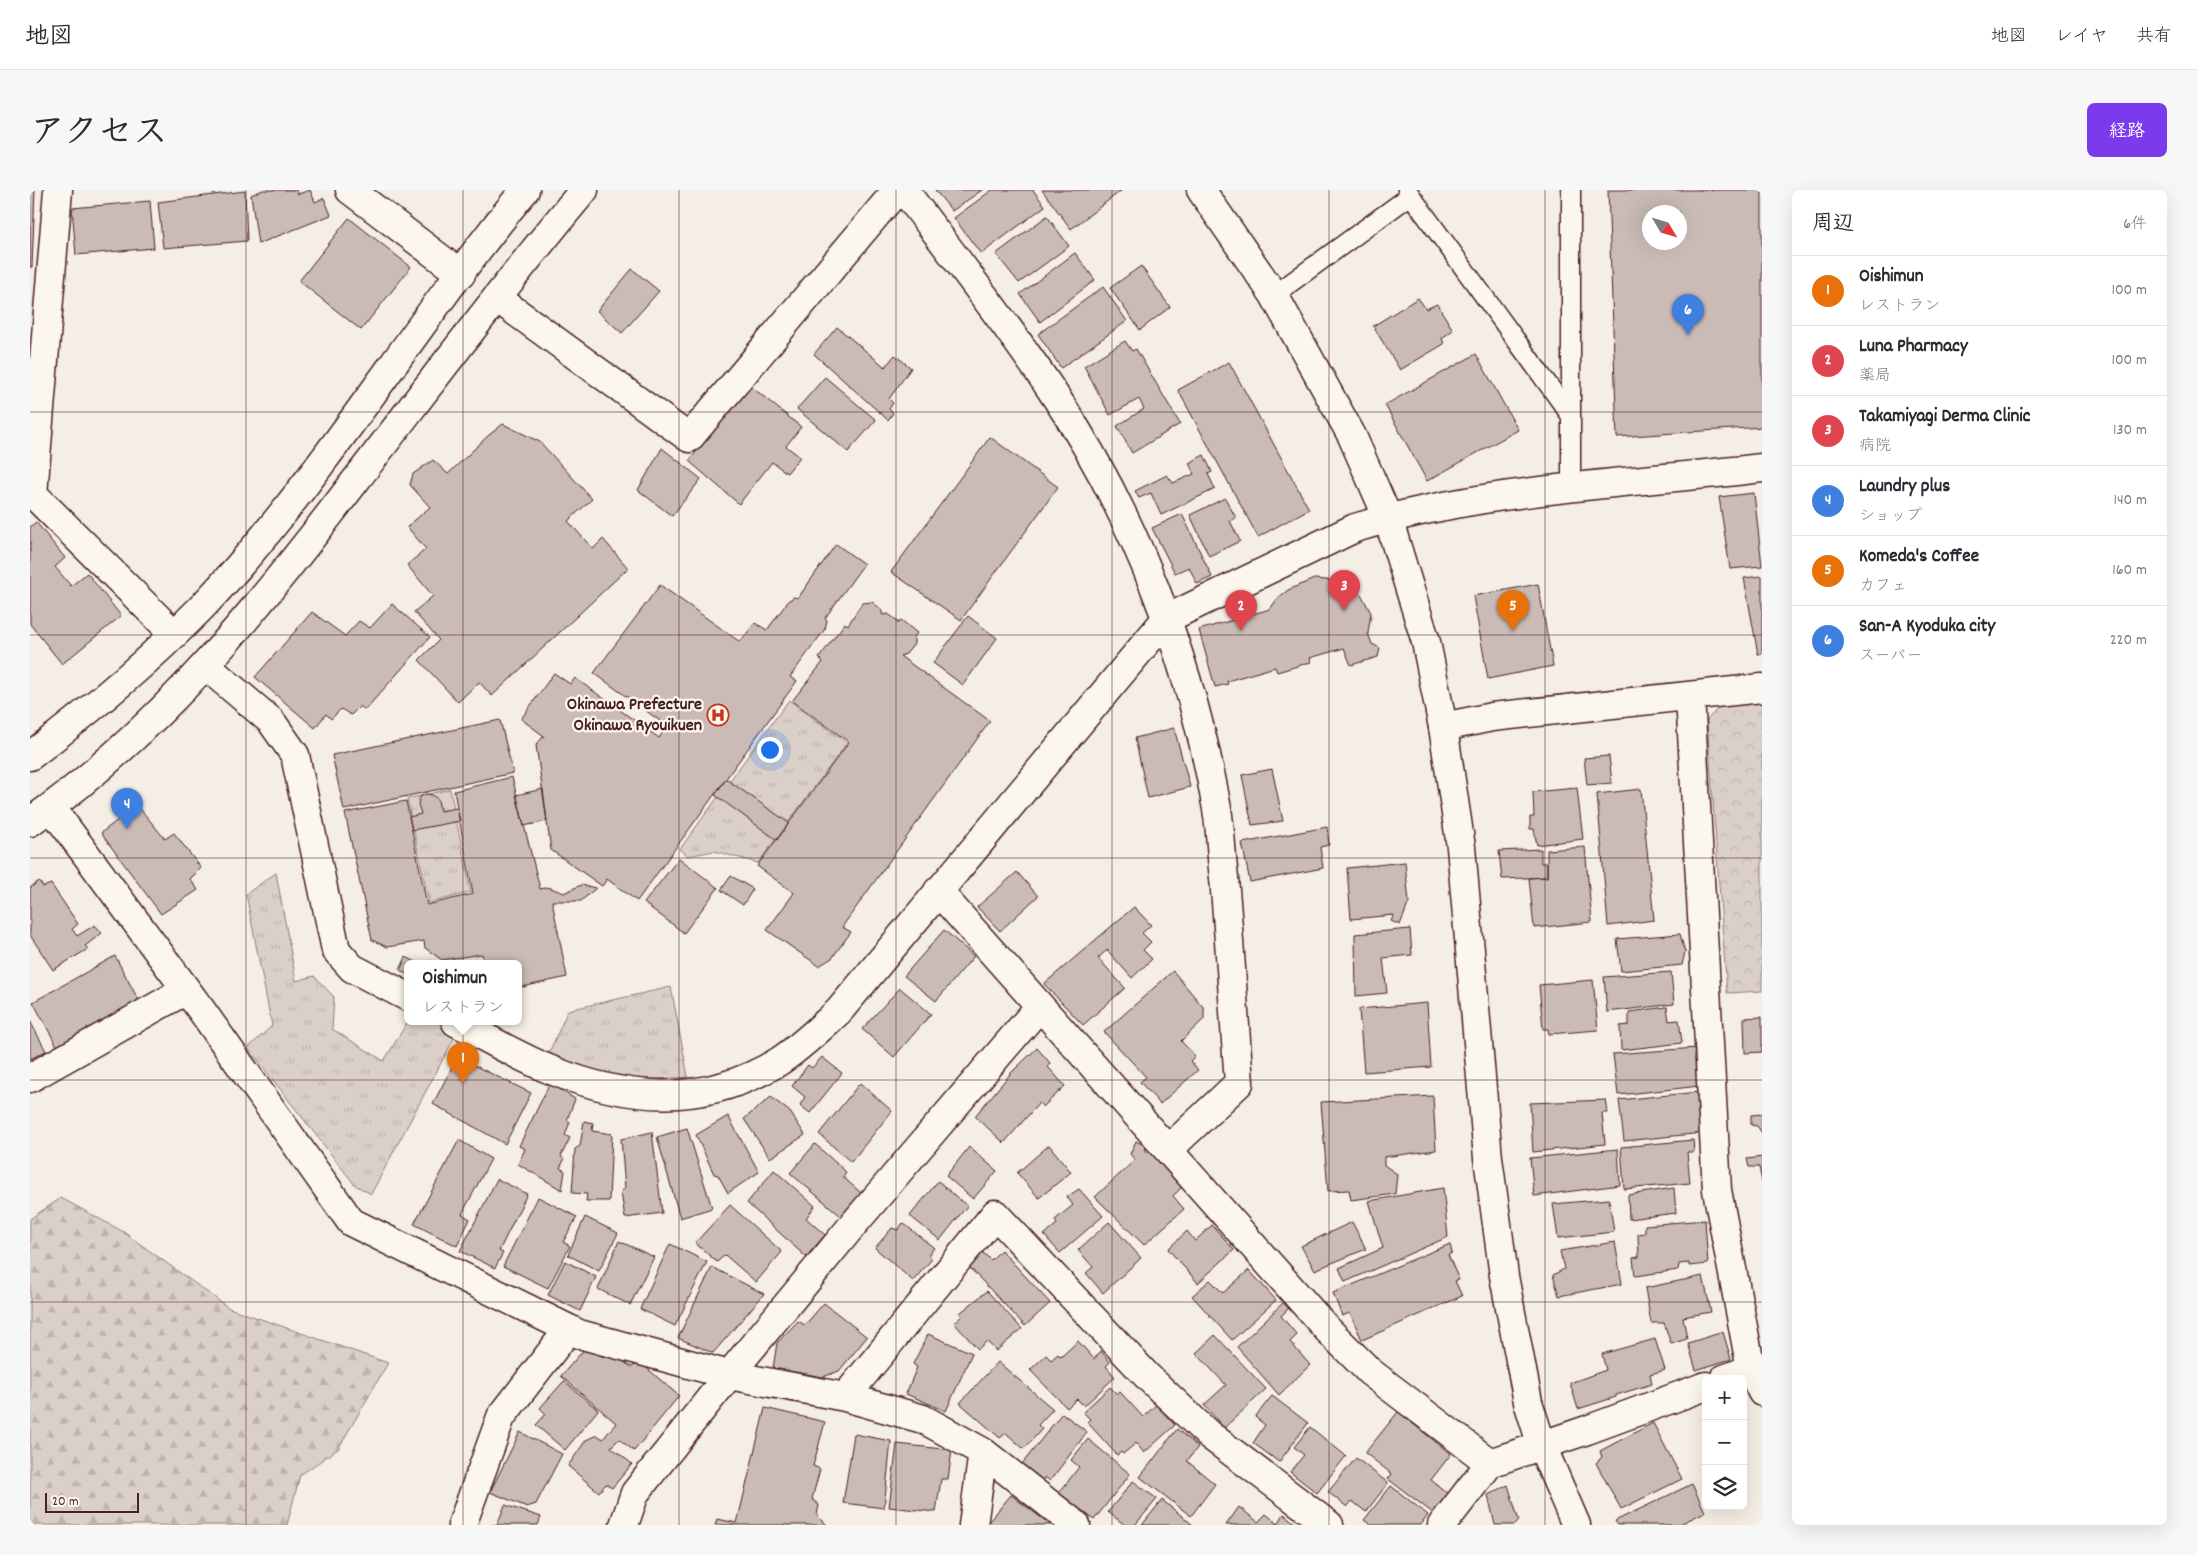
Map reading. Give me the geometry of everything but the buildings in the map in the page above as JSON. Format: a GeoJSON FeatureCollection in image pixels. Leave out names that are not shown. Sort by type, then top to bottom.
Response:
{"type":"FeatureCollection","features":[{"type":"Feature","properties":{"kind":"street"},"geometry":{"type":"LineString","coordinates":[[58,190],[33,494],[174,634]]}},
{"type":"Feature","properties":{"kind":"street"},"geometry":{"type":"LineString","coordinates":[[350,190],[461,274]]}},
{"type":"Feature","properties":{"kind":"street"},"geometry":{"type":"LineString","coordinates":[[30,756],[79,719],[174,634],[234,571],[294,496],[525,190]]}},
{"type":"Feature","properties":{"kind":"street"},"geometry":{"type":"LineString","coordinates":[[584,190],[497,298],[295,561],[206,666],[124,746],[40,814],[186,990],[351,1222],[579,1334],[729,1375],[845,1397],[923,1418],[983,1452],[1076,1525]]}},
{"type":"Feature","properties":{"kind":"street"},"geometry":{"type":"LineString","coordinates":[[497,298],[690,438],[897,190]]}},
{"type":"Feature","properties":{"kind":"street"},"geometry":{"type":"LineString","coordinates":[[904,190],[989,302],[1051,389],[1097,466],[1134,540],[1166,618],[1198,721],[1217,811],[1227,911],[1239,1083],[1169,1149]]}},
{"type":"Feature","properties":{"kind":"street"},"geometry":{"type":"LineString","coordinates":[[1200,190],[1274,295],[1352,436],[1388,518],[1426,642],[1443,726],[1461,847],[1488,1158],[1502,1266],[1528,1402],[1542,1446],[1576,1525]]}},
{"type":"Feature","properties":{"kind":"street"},"geometry":{"type":"LineString","coordinates":[[462,1025],[549,1069],[589,1084],[629,1094],[663,1096],[703,1091],[744,1079],[777,1062],[808,1041],[839,1011],[1166,618],[1355,528],[1388,518],[1440,506],[1571,488],[1762,468]]}},
{"type":"Feature","properties":{"kind":"street"},"geometry":{"type":"LineString","coordinates":[[206,666],[271,721],[295,755],[336,950],[352,968],[404,995]]}},
{"type":"Feature","properties":{"kind":"street"},"geometry":{"type":"LineString","coordinates":[[1443,726],[1492,718],[1762,688]]}},
{"type":"Feature","properties":{"kind":"street"},"geometry":{"type":"LineString","coordinates":[[1690,696],[1717,1190],[1756,1380]]}},
{"type":"Feature","properties":{"kind":"street"},"geometry":{"type":"LineString","coordinates":[[938,891],[1327,1328],[1370,1372],[1490,1463]]}},
{"type":"Feature","properties":{"kind":"street"},"geometry":{"type":"LineString","coordinates":[[30,1078],[186,990]]}},
{"type":"Feature","properties":{"kind":"street"},"geometry":{"type":"LineString","coordinates":[[624,1525],[635,1493],[729,1375],[852,1226],[1040,1006]]}},
{"type":"Feature","properties":{"kind":"street"},"geometry":{"type":"LineString","coordinates":[[845,1397],[996,1214],[1148,1378],[1201,1428],[1329,1525]]}},
{"type":"Feature","properties":{"kind":"street"},"geometry":{"type":"LineString","coordinates":[[462,1525],[501,1417],[569,1329]]}},
{"type":"Feature","properties":{"kind":"street"},"geometry":{"type":"LineString","coordinates":[[1442,1525],[1490,1463],[1702,1387]]}},
{"type":"Feature","properties":{"kind":"street"},"geometry":{"type":"LineString","coordinates":[[973,1525],[983,1452]]}},
{"type":"Feature","properties":{"kind":"lane"},"geometry":{"type":"LineString","coordinates":[[1571,190],[1571,488]]}},
{"type":"Feature","properties":{"kind":"lane"},"geometry":{"type":"LineString","coordinates":[[1274,295],[1409,192],[1571,416]]}},
{"type":"Feature","properties":{"kind":"green space"},"geometry":{"type":"Polygon","coordinates":[[[789,700],[847,743],[758,863],[714,851],[688,856],[680,849],[789,700]]]}},
{"type":"Feature","properties":{"kind":"green space"},"geometry":{"type":"Polygon","coordinates":[[[1762,700],[1762,991],[1727,993],[1707,720],[1720,706],[1762,700]]]}},
{"type":"Feature","properties":{"kind":"green space"},"geometry":{"type":"Polygon","coordinates":[[[450,789],[471,892],[429,903],[407,799],[450,789]]]}},
{"type":"Feature","properties":{"kind":"green space"},"geometry":{"type":"Polygon","coordinates":[[[276,873],[296,981],[314,976],[334,997],[332,1029],[384,1061],[406,1025],[442,1025],[457,1033],[371,1194],[355,1185],[248,1048],[272,1026],[246,894],[276,873]]]}},
{"type":"Feature","properties":{"kind":"green space"},"geometry":{"type":"Polygon","coordinates":[[[671,987],[688,1077],[633,1078],[601,1072],[549,1053],[568,1010],[671,987]]]}},
{"type":"Feature","properties":{"kind":"green space"},"geometry":{"type":"Polygon","coordinates":[[[61,1198],[122,1231],[229,1308],[388,1363],[338,1449],[300,1475],[287,1525],[30,1525],[30,1219],[61,1198]]]}},
{"type":"Feature","properties":{"kind":"place","name":"San-A Kyoduka city"},"geometry":{"type":"Point","coordinates":[1688,335]}},
{"type":"Feature","properties":{"kind":"place","name":"Takamiyagi Derma Clinic"},"geometry":{"type":"Point","coordinates":[1344,611]}},
{"type":"Feature","properties":{"kind":"place","name":"Luna Pharmacy"},"geometry":{"type":"Point","coordinates":[1241,631]}},
{"type":"Feature","properties":{"kind":"place","name":"Komeda's Coffee"},"geometry":{"type":"Point","coordinates":[1513,631]}},
{"type":"Feature","properties":{"kind":"place","name":"Okinawa Prefecture Okinawa Ryouikuen"},"geometry":{"type":"Point","coordinates":[718,715]}},
{"type":"Feature","properties":{"kind":"place","name":"Laundry plus"},"geometry":{"type":"Point","coordinates":[127,829]}},
{"type":"Feature","properties":{"kind":"place","name":"Oishimun"},"geometry":{"type":"Point","coordinates":[463,1083]}}]}
